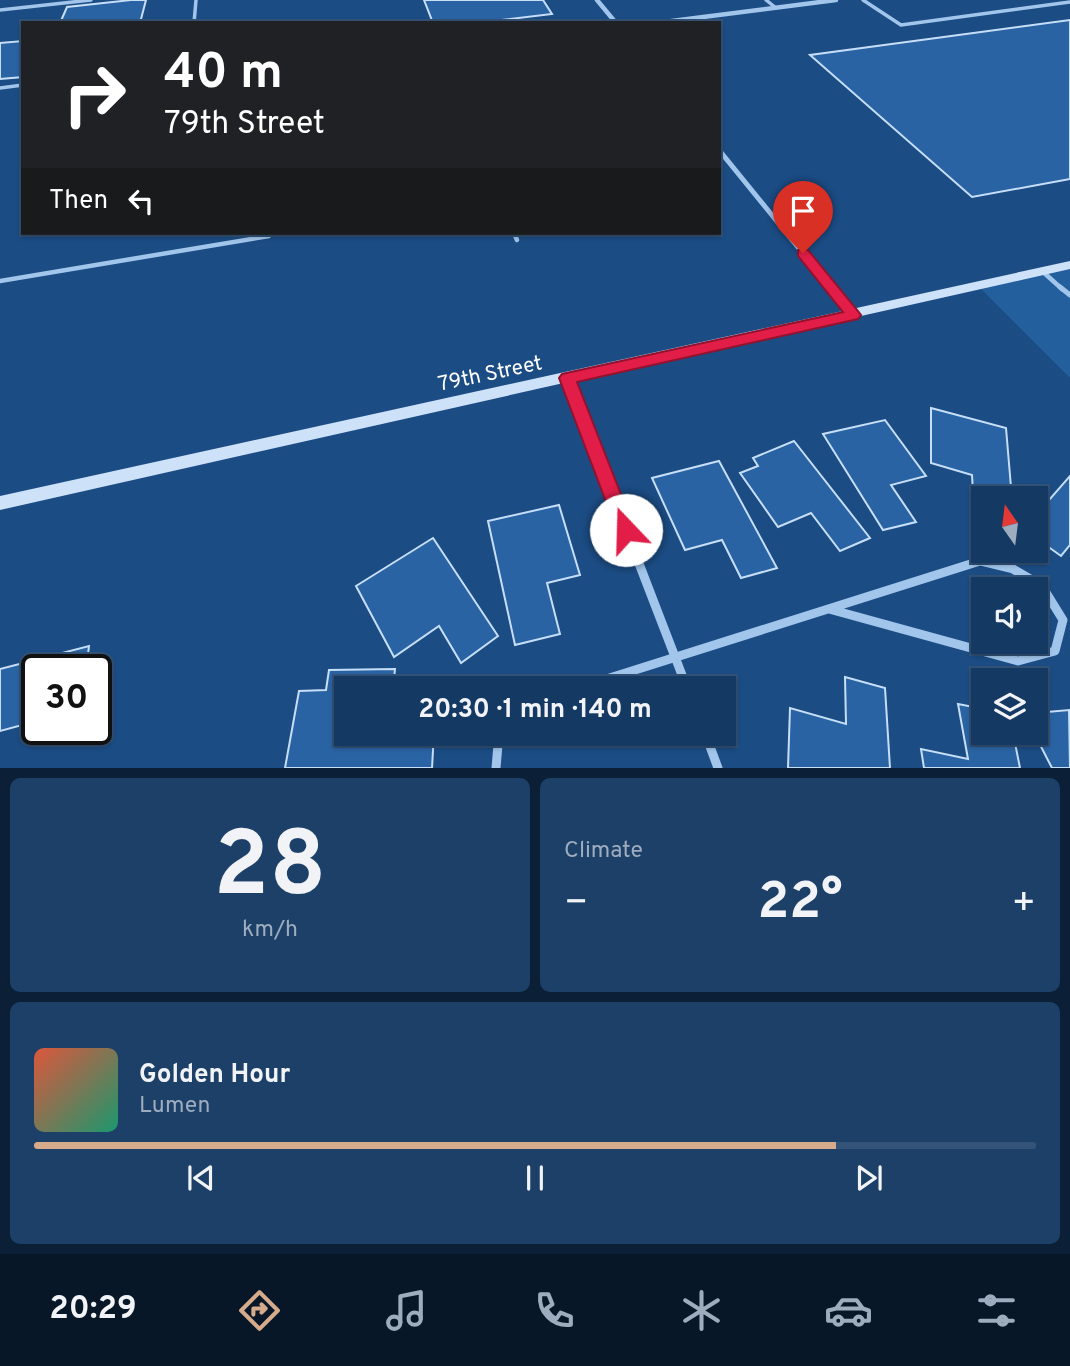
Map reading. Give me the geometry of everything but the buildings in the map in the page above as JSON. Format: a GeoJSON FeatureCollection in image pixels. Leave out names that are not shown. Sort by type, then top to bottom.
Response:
{"type":"FeatureCollection","features":[{"type":"Feature","properties":{"kind":"street"},"geometry":{"type":"LineString","coordinates":[[597,0],[614,21]]}},
{"type":"Feature","properties":{"kind":"street"},"geometry":{"type":"LineString","coordinates":[[672,21],[836,0]]}},
{"type":"Feature","properties":{"kind":"street"},"geometry":{"type":"LineString","coordinates":[[721,152],[853,315]]}},
{"type":"Feature","properties":{"kind":"street","name":"79th Street"},"geometry":{"type":"LineString","coordinates":[[0,503],[1070,265]]}},
{"type":"Feature","properties":{"kind":"street"},"geometry":{"type":"LineString","coordinates":[[567,378],[682,676]]}},
{"type":"Feature","properties":{"kind":"street"},"geometry":{"type":"LineString","coordinates":[[614,676],[980,561],[1013,569],[1042,586],[1063,620],[1055,651],[1018,661],[829,609]]}},
{"type":"Feature","properties":{"kind":"street"},"geometry":{"type":"LineString","coordinates":[[496,768],[498,746]]}},
{"type":"Feature","properties":{"kind":"street"},"geometry":{"type":"LineString","coordinates":[[710,746],[718,768]]}},
{"type":"Feature","properties":{"kind":"lane"},"geometry":{"type":"LineString","coordinates":[[0,10],[91,0]]}},
{"type":"Feature","properties":{"kind":"lane"},"geometry":{"type":"LineString","coordinates":[[194,21],[195,0]]}},
{"type":"Feature","properties":{"kind":"lane"},"geometry":{"type":"LineString","coordinates":[[766,0],[776,8]]}},
{"type":"Feature","properties":{"kind":"lane"},"geometry":{"type":"LineString","coordinates":[[863,0],[901,26],[1070,2]]}},
{"type":"Feature","properties":{"kind":"lane"},"geometry":{"type":"LineString","coordinates":[[0,88],[21,85]]}},
{"type":"Feature","properties":{"kind":"lane"},"geometry":{"type":"LineString","coordinates":[[0,281],[269,235]]}},
{"type":"Feature","properties":{"kind":"lane"},"geometry":{"type":"LineString","coordinates":[[515,235],[517,240]]}},
{"type":"Feature","properties":{"kind":"lane"},"geometry":{"type":"LineString","coordinates":[[1042,271],[1070,295]]}},
{"type":"Feature","properties":{"kind":"shaded area"},"geometry":{"type":"Polygon","coordinates":[[[1070,265],[1070,378],[977,285],[1070,265]]]}},
{"type":"Feature","properties":{"kind":"route"},"geometry":{"type":"LineString","coordinates":[[626,530],[567,378],[853,315],[803,253]]}}]}
